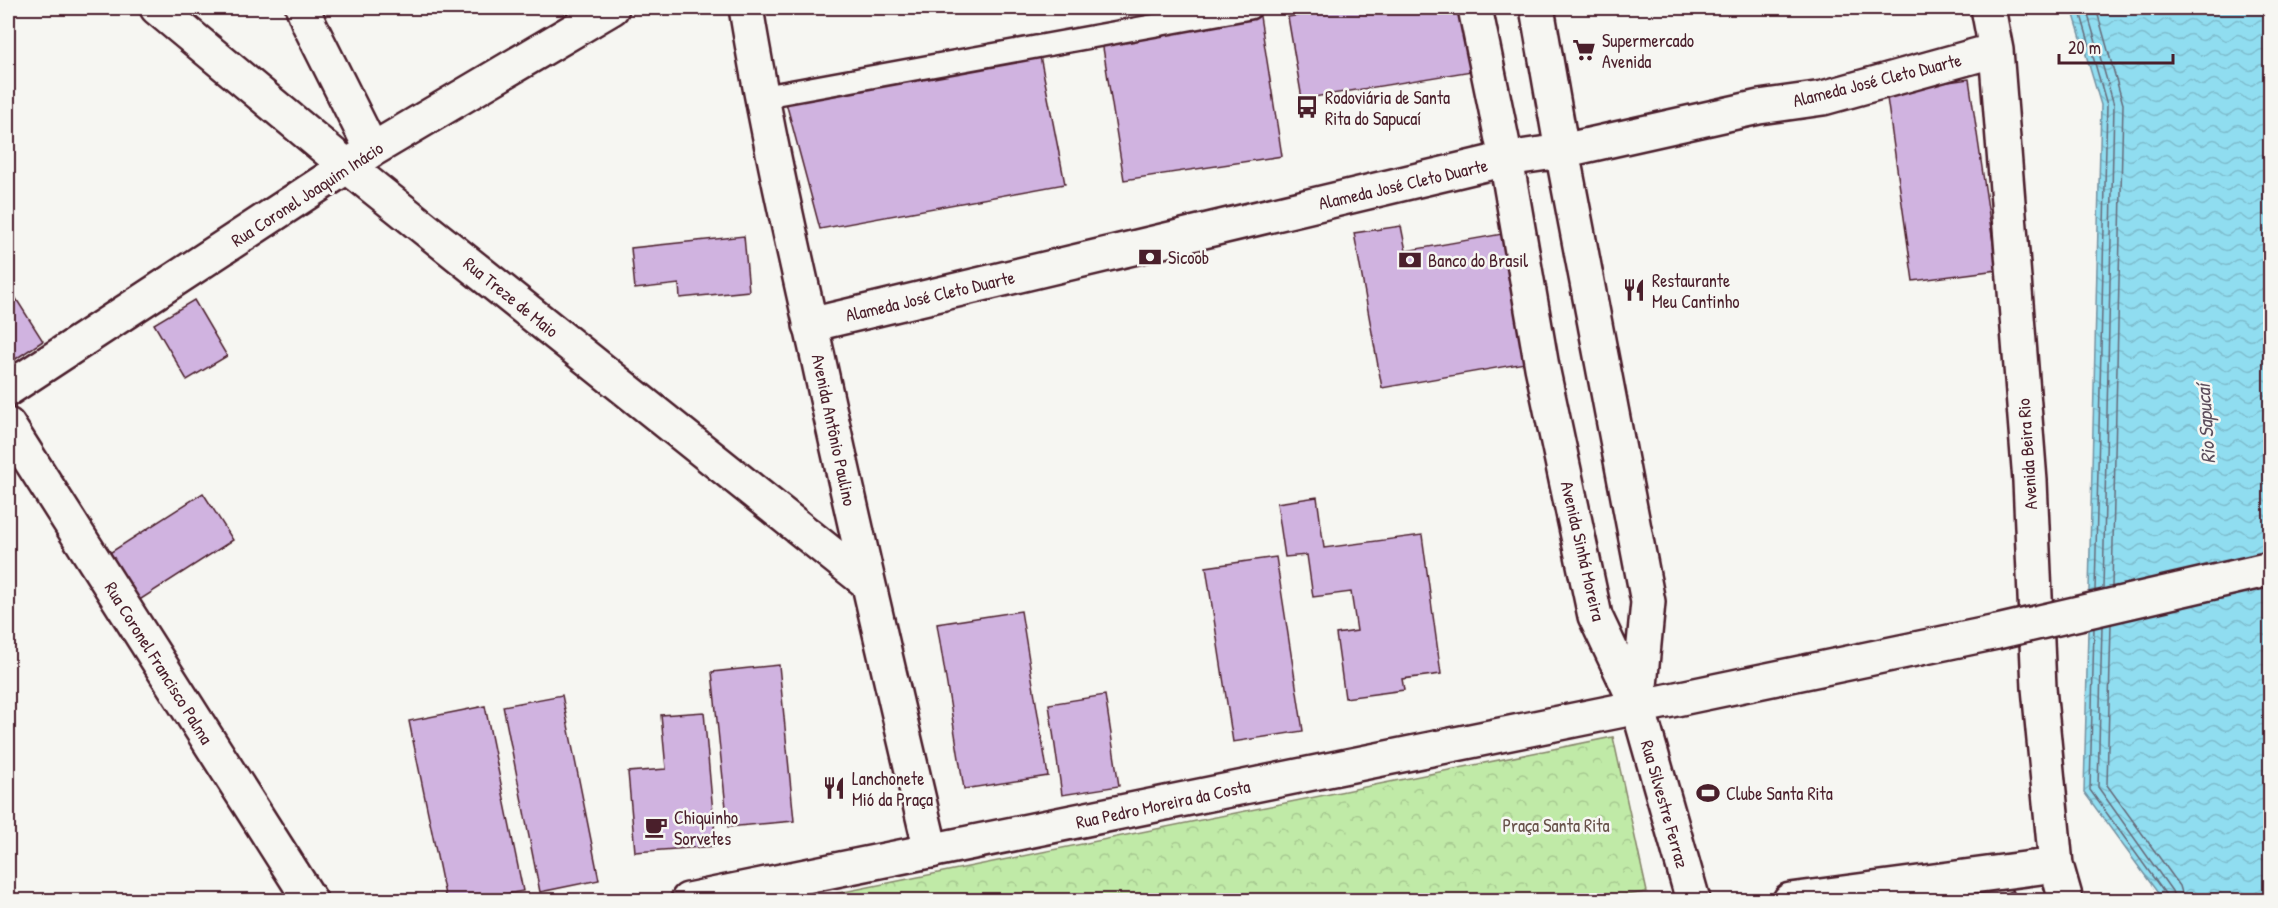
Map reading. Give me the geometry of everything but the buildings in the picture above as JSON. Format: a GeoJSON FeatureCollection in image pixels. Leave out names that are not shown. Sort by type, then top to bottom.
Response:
{"type":"FeatureCollection","features":[{"type":"Feature","properties":{"kind":"street","name":"Rua Treze de Maio"},"geometry":{"type":"LineString","coordinates":[[157,8],[360,159],[867,583]]}},
{"type":"Feature","properties":{"kind":"street"},"geometry":{"type":"LineString","coordinates":[[303,8],[360,159]]}},
{"type":"Feature","properties":{"kind":"street","name":"Rua Coronel Joaquim Inácio"},"geometry":{"type":"LineString","coordinates":[[8,389],[360,159],[612,8]]}},
{"type":"Feature","properties":{"kind":"street","name":"Avenida Antônio Paulino"},"geometry":{"type":"LineString","coordinates":[[746,8],[761,97],[810,325],[867,583],[931,851]]}},
{"type":"Feature","properties":{"kind":"street","name":"Avenida Sinhá Moreira"},"geometry":{"type":"LineString","coordinates":[[1475,8],[1506,159],[1542,367],[1595,616],[1638,707]]}},
{"type":"Feature","properties":{"kind":"street"},"geometry":{"type":"LineString","coordinates":[[1537,8],[1648,602],[1638,707]]}},
{"type":"Feature","properties":{"kind":"street","name":"Avenida Beira Rio"},"geometry":{"type":"LineString","coordinates":[[1988,8],[1996,50],[2030,481],[2039,688],[2056,865],[2066,900]]}},
{"type":"Feature","properties":{"kind":"street","name":"Alameda José Cleto Duarte"},"geometry":{"type":"LineString","coordinates":[[810,325],[1506,159],[1562,151],[1760,107],[1823,98],[1996,50]]}},
{"type":"Feature","properties":{"kind":"street","name":"Rua Coronel Francisco Palma"},"geometry":{"type":"LineString","coordinates":[[8,425],[310,900]]}},
{"type":"Feature","properties":{"kind":"street","name":"Rua Pedro Moreira da Costa"},"geometry":{"type":"LineString","coordinates":[[688,900],[1997,632],[2271,569]]}},
{"type":"Feature","properties":{"kind":"street","name":"Rua Silvestre Ferraz"},"geometry":{"type":"LineString","coordinates":[[1638,707],[1693,900]]}},
{"type":"Feature","properties":{"kind":"street"},"geometry":{"type":"LineString","coordinates":[[1790,900],[2056,865]]}},
{"type":"Feature","properties":{"kind":"lane"},"geometry":{"type":"LineString","coordinates":[[761,97],[1250,8]]}},
{"type":"Feature","properties":{"kind":"green space","name":"Praça Santa Rita"},"geometry":{"type":"Polygon","coordinates":[[[1613,737],[1647,892],[1593,900],[804,900],[1613,737]]]}},
{"type":"Feature","properties":{"kind":"water","name":"Rio Sapucaí"},"geometry":{"type":"Polygon","coordinates":[[[2072,8],[2270,8],[2270,900],[2163,900],[2084,792],[2101,105],[2072,8]]]}},
{"type":"Feature","properties":{"kind":"place","name":"Supermercado Avenida"},"geometry":{"type":"Point","coordinates":[1584,50]}},
{"type":"Feature","properties":{"kind":"place","name":"Rodoviária de Santa Rita do Sapucaí"},"geometry":{"type":"Point","coordinates":[1307,107]}},
{"type":"Feature","properties":{"kind":"place","name":"Sicoob"},"geometry":{"type":"Point","coordinates":[1150,257]}},
{"type":"Feature","properties":{"kind":"place","name":"Banco do Brasil"},"geometry":{"type":"Point","coordinates":[1410,260]}},
{"type":"Feature","properties":{"kind":"place","name":"Restaurante Meu Cantinho"},"geometry":{"type":"Point","coordinates":[1634,290]}},
{"type":"Feature","properties":{"kind":"place","name":"Lanchonete Mió da Praça"},"geometry":{"type":"Point","coordinates":[834,788]}},
{"type":"Feature","properties":{"kind":"place","name":"Clube Santa Rita"},"geometry":{"type":"Point","coordinates":[1708,793]}},
{"type":"Feature","properties":{"kind":"place","name":"Chiquinho Sorvetes"},"geometry":{"type":"Point","coordinates":[656,827]}}]}
